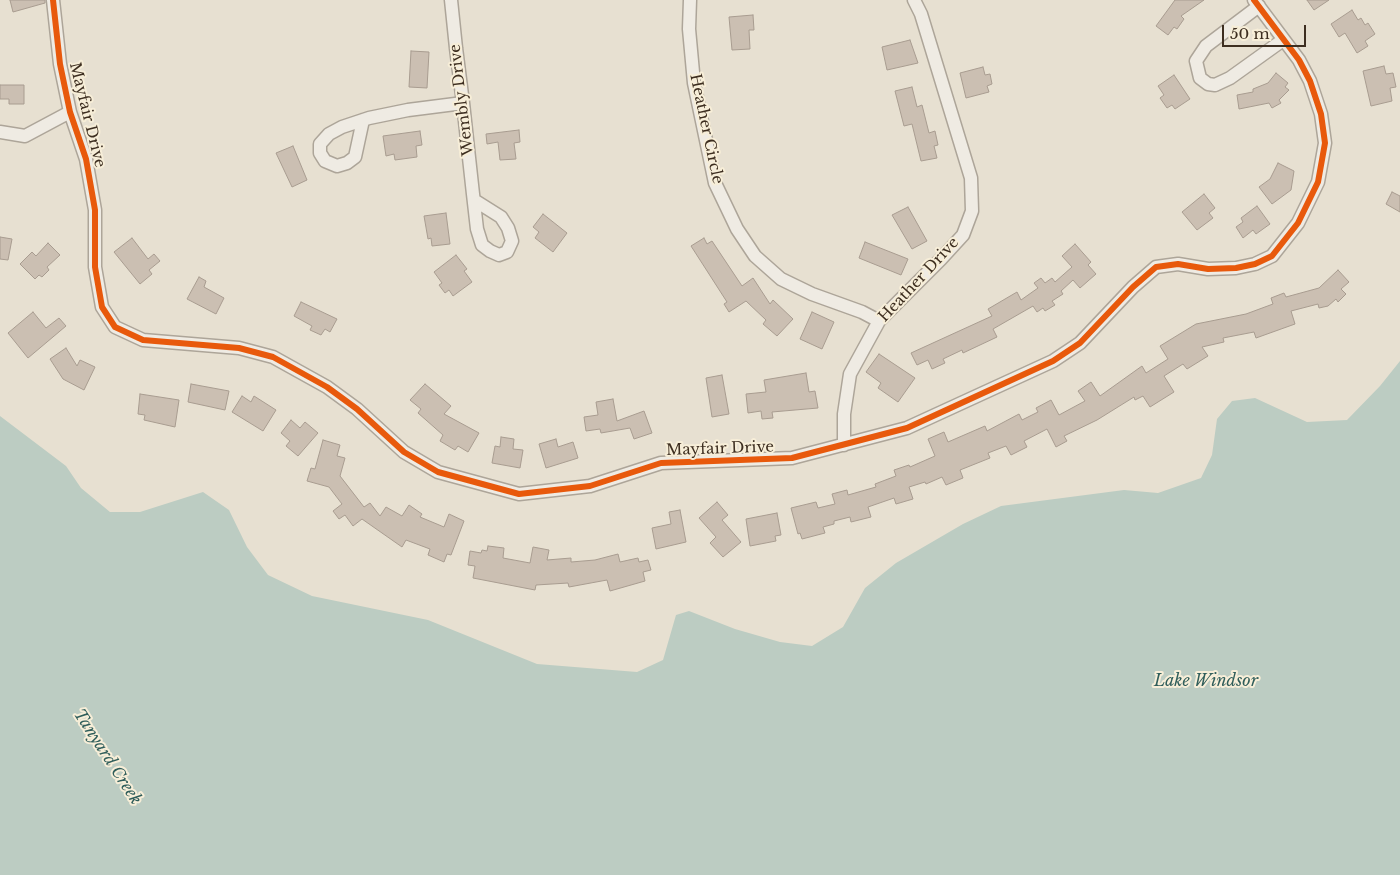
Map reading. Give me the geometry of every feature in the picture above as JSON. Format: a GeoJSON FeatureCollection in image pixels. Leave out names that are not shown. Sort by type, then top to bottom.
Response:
{"type":"FeatureCollection","features":[{"type":"Feature","properties":{"kind":"street","name":"Mayfair Drive"},"geometry":{"type":"LineString","coordinates":[[53,0],[60,64],[70,112],[86,159],[95,210],[95,267],[102,307],[115,327],[143,340],[239,348],[273,357],[327,387],[357,409],[404,452],[438,472],[519,494],[558,492],[590,486],[660,463],[792,458],[907,428],[1053,361],[1080,343],[1133,287],[1156,267],[1178,264],[1208,269],[1236,268],[1255,264],[1272,256],[1298,223],[1318,182],[1325,143],[1321,114],[1310,81],[1256,3]]}},
{"type":"Feature","properties":{"kind":"street","name":"Wembly Drive"},"geometry":{"type":"LineString","coordinates":[[451,0],[474,200]]}},
{"type":"Feature","properties":{"kind":"street","name":"Heather Circle"},"geometry":{"type":"LineString","coordinates":[[690,0],[693,74],[700,110],[715,183],[737,229],[755,256],[781,279],[812,294],[862,312],[879,321]]}},
{"type":"Feature","properties":{"kind":"street","name":"Heather Drive"},"geometry":{"type":"LineString","coordinates":[[844,445],[844,414],[850,374],[879,321],[941,259],[962,235],[972,211],[970,178],[921,14],[914,0]]}},
{"type":"Feature","properties":{"kind":"street"},"geometry":{"type":"LineString","coordinates":[[1256,3],[1206,46],[1196,61],[1200,78],[1208,84],[1215,85],[1230,78],[1283,40]]}},
{"type":"Feature","properties":{"kind":"street"},"geometry":{"type":"LineString","coordinates":[[363,120],[408,110],[463,103]]}},
{"type":"Feature","properties":{"kind":"street"},"geometry":{"type":"LineString","coordinates":[[0,132],[25,136],[70,112]]}},
{"type":"Feature","properties":{"kind":"water","name":"Lake Windsor"},"geometry":{"type":"Polygon","coordinates":[[[1400,361],[1400,875],[0,875],[0,416],[66,466],[81,488],[110,512],[140,512],[203,492],[229,510],[247,547],[268,575],[312,596],[428,620],[537,664],[637,672],[663,660],[676,615],[689,611],[735,629],[780,642],[812,646],[843,627],[865,588],[896,563],[963,524],[1001,506],[1124,490],[1158,493],[1201,478],[1212,455],[1217,419],[1232,401],[1255,398],[1307,422],[1347,420],[1380,386],[1400,361]]]}},
{"type":"Feature","properties":{"kind":"building"},"geometry":{"type":"Polygon","coordinates":[[[10,0],[45,0],[45,3],[13,12],[10,0]]]}},
{"type":"Feature","properties":{"kind":"building"},"geometry":{"type":"Polygon","coordinates":[[[1175,0],[1204,0],[1181,16],[1184,19],[1177,29],[1174,27],[1168,35],[1156,26],[1175,0]]]}},
{"type":"Feature","properties":{"kind":"building"},"geometry":{"type":"Polygon","coordinates":[[[1307,0],[1329,0],[1314,10],[1307,0]]]}},
{"type":"Feature","properties":{"kind":"building"},"geometry":{"type":"Polygon","coordinates":[[[1352,10],[1358,20],[1361,18],[1365,25],[1368,23],[1375,34],[1365,41],[1368,46],[1357,53],[1345,33],[1339,37],[1331,24],[1352,10]]]}},
{"type":"Feature","properties":{"kind":"building"},"geometry":{"type":"Polygon","coordinates":[[[753,15],[754,30],[749,30],[750,49],[732,50],[729,17],[753,15]]]}},
{"type":"Feature","properties":{"kind":"building"},"geometry":{"type":"Polygon","coordinates":[[[910,40],[918,63],[887,70],[882,47],[910,40]]]}},
{"type":"Feature","properties":{"kind":"building"},"geometry":{"type":"Polygon","coordinates":[[[411,51],[429,52],[427,88],[409,87],[411,51]]]}},
{"type":"Feature","properties":{"kind":"building"},"geometry":{"type":"Polygon","coordinates":[[[1384,66],[1386,74],[1393,73],[1396,87],[1390,88],[1392,101],[1371,106],[1363,71],[1384,66]]]}},
{"type":"Feature","properties":{"kind":"building"},"geometry":{"type":"Polygon","coordinates":[[[983,67],[985,75],[990,74],[992,84],[987,86],[989,92],[966,98],[960,73],[983,67]]]}},
{"type":"Feature","properties":{"kind":"building"},"geometry":{"type":"Polygon","coordinates":[[[1276,73],[1288,83],[1285,87],[1289,90],[1279,100],[1281,103],[1272,108],[1269,103],[1239,109],[1237,95],[1253,92],[1253,89],[1268,83],[1276,73]]]}},
{"type":"Feature","properties":{"kind":"building"},"geometry":{"type":"Polygon","coordinates":[[[1174,75],[1190,99],[1175,109],[1172,105],[1167,108],[1160,98],[1164,95],[1158,86],[1174,75]]]}},
{"type":"Feature","properties":{"kind":"building"},"geometry":{"type":"Polygon","coordinates":[[[0,85],[24,85],[24,104],[9,104],[9,99],[0,99],[0,85]]]}},
{"type":"Feature","properties":{"kind":"building"},"geometry":{"type":"Polygon","coordinates":[[[912,87],[917,107],[922,105],[929,133],[935,131],[938,145],[934,146],[937,158],[921,161],[912,124],[904,126],[895,91],[912,87]]]}},
{"type":"Feature","properties":{"kind":"building"},"geometry":{"type":"Polygon","coordinates":[[[519,130],[520,142],[514,143],[516,159],[500,160],[498,142],[487,144],[486,134],[519,130]]]}},
{"type":"Feature","properties":{"kind":"building"},"geometry":{"type":"Polygon","coordinates":[[[420,131],[422,145],[416,146],[417,157],[395,160],[394,154],[386,156],[383,136],[420,131]]]}},
{"type":"Feature","properties":{"kind":"building"},"geometry":{"type":"Polygon","coordinates":[[[293,146],[307,180],[292,187],[276,153],[293,146]]]}},
{"type":"Feature","properties":{"kind":"building"},"geometry":{"type":"Polygon","coordinates":[[[1278,163],[1294,171],[1291,190],[1272,204],[1259,187],[1270,179],[1278,163]]]}},
{"type":"Feature","properties":{"kind":"building"},"geometry":{"type":"Polygon","coordinates":[[[1392,192],[1400,196],[1400,212],[1386,204],[1392,192]]]}},
{"type":"Feature","properties":{"kind":"building"},"geometry":{"type":"Polygon","coordinates":[[[1204,194],[1215,208],[1209,213],[1213,218],[1197,230],[1182,212],[1204,194]]]}},
{"type":"Feature","properties":{"kind":"building"},"geometry":{"type":"Polygon","coordinates":[[[1257,206],[1270,224],[1256,234],[1253,230],[1243,238],[1236,227],[1243,222],[1241,218],[1257,206]]]}},
{"type":"Feature","properties":{"kind":"building"},"geometry":{"type":"Polygon","coordinates":[[[908,207],[927,241],[912,249],[892,215],[908,207]]]}},
{"type":"Feature","properties":{"kind":"building"},"geometry":{"type":"Polygon","coordinates":[[[446,213],[450,244],[432,246],[431,238],[428,239],[424,216],[446,213]]]}},
{"type":"Feature","properties":{"kind":"building"},"geometry":{"type":"Polygon","coordinates":[[[543,214],[567,233],[553,252],[535,238],[539,232],[533,227],[543,214]]]}},
{"type":"Feature","properties":{"kind":"building"},"geometry":{"type":"Polygon","coordinates":[[[0,237],[12,239],[8,260],[0,259],[0,237]]]}},
{"type":"Feature","properties":{"kind":"building"},"geometry":{"type":"Polygon","coordinates":[[[132,238],[148,259],[154,254],[160,261],[149,270],[152,274],[140,284],[114,252],[132,238]]]}},
{"type":"Feature","properties":{"kind":"building"},"geometry":{"type":"Polygon","coordinates":[[[704,238],[707,244],[712,241],[742,286],[753,278],[770,304],[773,300],[793,319],[777,336],[763,324],[766,320],[746,301],[729,312],[724,304],[727,302],[691,246],[704,238]]]}},
{"type":"Feature","properties":{"kind":"building"},"geometry":{"type":"Polygon","coordinates":[[[865,242],[908,259],[901,275],[859,258],[865,242]]]}},
{"type":"Feature","properties":{"kind":"building"},"geometry":{"type":"Polygon","coordinates":[[[48,243],[60,255],[47,267],[49,270],[42,277],[39,275],[35,279],[20,264],[32,252],[36,256],[48,243]]]}},
{"type":"Feature","properties":{"kind":"building"},"geometry":{"type":"Polygon","coordinates":[[[1075,244],[1091,262],[1088,265],[1096,274],[1080,288],[1073,280],[1061,291],[1063,294],[1052,301],[1055,305],[1045,311],[1043,308],[1037,312],[1033,306],[993,329],[997,337],[963,353],[962,350],[943,359],[945,363],[932,369],[928,360],[917,365],[911,353],[992,316],[988,309],[1017,292],[1021,300],[1038,288],[1034,283],[1041,278],[1045,283],[1052,278],[1055,282],[1072,267],[1062,256],[1075,244]]]}},
{"type":"Feature","properties":{"kind":"building"},"geometry":{"type":"Polygon","coordinates":[[[456,255],[467,269],[464,271],[472,282],[453,296],[449,290],[445,293],[439,285],[442,283],[434,272],[456,255]]]}},
{"type":"Feature","properties":{"kind":"building"},"geometry":{"type":"Polygon","coordinates":[[[1338,270],[1349,282],[1341,289],[1346,294],[1338,302],[1336,299],[1328,306],[1319,308],[1318,304],[1291,311],[1295,324],[1256,338],[1254,332],[1223,338],[1224,342],[1202,347],[1208,356],[1187,369],[1183,364],[1164,376],[1174,392],[1150,407],[1143,396],[1135,400],[1134,397],[1097,420],[1064,436],[1067,441],[1056,447],[1047,429],[1024,441],[1027,447],[1011,455],[1006,446],[988,453],[990,458],[960,470],[963,478],[946,485],[942,477],[926,484],[925,482],[909,487],[913,499],[896,504],[894,498],[868,507],[871,517],[851,522],[850,517],[834,521],[834,524],[823,527],[825,533],[802,539],[800,533],[798,534],[791,508],[816,502],[818,508],[835,504],[832,494],[847,490],[848,495],[876,487],[875,484],[896,476],[894,470],[909,465],[910,467],[935,456],[928,439],[944,432],[948,442],[985,426],[987,431],[1019,414],[1022,420],[1038,412],[1036,408],[1051,400],[1059,415],[1085,401],[1078,391],[1091,382],[1100,396],[1142,366],[1146,373],[1168,359],[1160,346],[1196,324],[1246,314],[1273,304],[1271,298],[1284,293],[1286,297],[1319,288],[1338,270]]]}},
{"type":"Feature","properties":{"kind":"building"},"geometry":{"type":"Polygon","coordinates":[[[199,277],[206,281],[204,287],[224,298],[216,314],[187,299],[199,277]]]}},
{"type":"Feature","properties":{"kind":"building"},"geometry":{"type":"Polygon","coordinates":[[[301,302],[337,319],[330,332],[325,329],[321,335],[310,330],[312,326],[294,316],[301,302]]]}},
{"type":"Feature","properties":{"kind":"building"},"geometry":{"type":"Polygon","coordinates":[[[33,312],[46,328],[59,318],[66,326],[28,358],[8,333],[33,312]]]}},
{"type":"Feature","properties":{"kind":"building"},"geometry":{"type":"Polygon","coordinates":[[[812,312],[834,322],[822,349],[800,339],[812,312]]]}},
{"type":"Feature","properties":{"kind":"building"},"geometry":{"type":"Polygon","coordinates":[[[66,348],[77,366],[80,360],[95,367],[84,390],[63,379],[50,359],[66,348]]]}},
{"type":"Feature","properties":{"kind":"building"},"geometry":{"type":"Polygon","coordinates":[[[879,354],[915,378],[898,402],[878,388],[881,383],[866,372],[879,354]]]}},
{"type":"Feature","properties":{"kind":"building"},"geometry":{"type":"Polygon","coordinates":[[[806,373],[809,392],[815,391],[818,408],[772,412],[773,418],[762,419],[761,411],[748,413],[746,394],[766,392],[764,380],[806,373]]]}},
{"type":"Feature","properties":{"kind":"building"},"geometry":{"type":"Polygon","coordinates":[[[722,375],[729,414],[712,417],[706,378],[722,375]]]}},
{"type":"Feature","properties":{"kind":"building"},"geometry":{"type":"Polygon","coordinates":[[[191,384],[229,391],[225,410],[188,402],[191,384]]]}},
{"type":"Feature","properties":{"kind":"building"},"geometry":{"type":"Polygon","coordinates":[[[425,384],[451,406],[444,414],[479,433],[468,452],[458,446],[455,450],[440,441],[443,435],[418,413],[421,409],[410,400],[425,384]]]}},
{"type":"Feature","properties":{"kind":"building"},"geometry":{"type":"Polygon","coordinates":[[[140,394],[179,400],[175,427],[144,420],[145,415],[138,414],[140,394]]]}},
{"type":"Feature","properties":{"kind":"building"},"geometry":{"type":"Polygon","coordinates":[[[242,396],[251,402],[254,396],[276,410],[263,431],[232,412],[242,396]]]}},
{"type":"Feature","properties":{"kind":"building"},"geometry":{"type":"Polygon","coordinates":[[[613,399],[617,421],[644,411],[652,433],[634,439],[630,428],[601,433],[600,429],[586,431],[584,417],[598,415],[596,402],[613,399]]]}},
{"type":"Feature","properties":{"kind":"building"},"geometry":{"type":"Polygon","coordinates":[[[291,420],[300,428],[305,422],[318,433],[298,456],[286,446],[290,441],[281,433],[291,420]]]}},
{"type":"Feature","properties":{"kind":"building"},"geometry":{"type":"Polygon","coordinates":[[[501,437],[514,439],[513,449],[523,450],[520,468],[492,463],[495,446],[500,447],[501,437]]]}},
{"type":"Feature","properties":{"kind":"building"},"geometry":{"type":"Polygon","coordinates":[[[556,439],[558,447],[573,442],[578,458],[546,468],[539,444],[556,439]]]}},
{"type":"Feature","properties":{"kind":"building"},"geometry":{"type":"Polygon","coordinates":[[[323,440],[340,445],[337,456],[345,458],[340,476],[364,507],[370,503],[380,516],[386,507],[402,516],[409,505],[422,514],[420,517],[444,527],[449,514],[464,521],[451,555],[447,554],[444,562],[428,555],[430,549],[406,540],[402,547],[362,519],[353,526],[345,515],[339,519],[333,511],[342,504],[329,487],[307,481],[311,468],[315,469],[323,440]]]}},
{"type":"Feature","properties":{"kind":"building"},"geometry":{"type":"Polygon","coordinates":[[[717,502],[728,515],[722,520],[741,542],[723,557],[710,543],[716,537],[699,518],[717,502]]]}},
{"type":"Feature","properties":{"kind":"building"},"geometry":{"type":"Polygon","coordinates":[[[680,510],[686,542],[656,549],[652,528],[671,524],[669,512],[680,510]]]}},
{"type":"Feature","properties":{"kind":"building"},"geometry":{"type":"Polygon","coordinates":[[[777,513],[781,535],[775,536],[776,541],[750,546],[746,519],[777,513]]]}},
{"type":"Feature","properties":{"kind":"building"},"geometry":{"type":"Polygon","coordinates":[[[488,546],[504,548],[503,558],[530,563],[533,547],[549,550],[547,560],[571,558],[571,562],[595,560],[618,554],[620,562],[638,558],[639,562],[648,560],[651,570],[643,572],[645,581],[610,591],[607,580],[569,587],[568,583],[536,585],[535,590],[473,578],[475,566],[468,565],[470,551],[481,553],[482,550],[487,551],[488,546]]]}},
{"type":"Feature","properties":{"kind":"cycle path"},"geometry":{"type":"LineString","coordinates":[[53,0],[60,64],[70,112],[86,159],[95,210],[95,267],[102,307],[115,327],[143,340],[239,348],[273,357],[327,387],[357,409],[404,452],[438,472],[519,494],[590,486],[661,463],[792,458],[907,428],[1053,361],[1080,343],[1133,287],[1156,267],[1178,264],[1208,269],[1236,268],[1255,264],[1272,256],[1298,223],[1318,182],[1325,143],[1321,114],[1310,81],[1299,60],[1254,0]]}},
{"type":"Feature","properties":{"kind":"water label","name":"Tanyard Creek"},"geometry":{"type":"Point","coordinates":[107,757]}}]}
